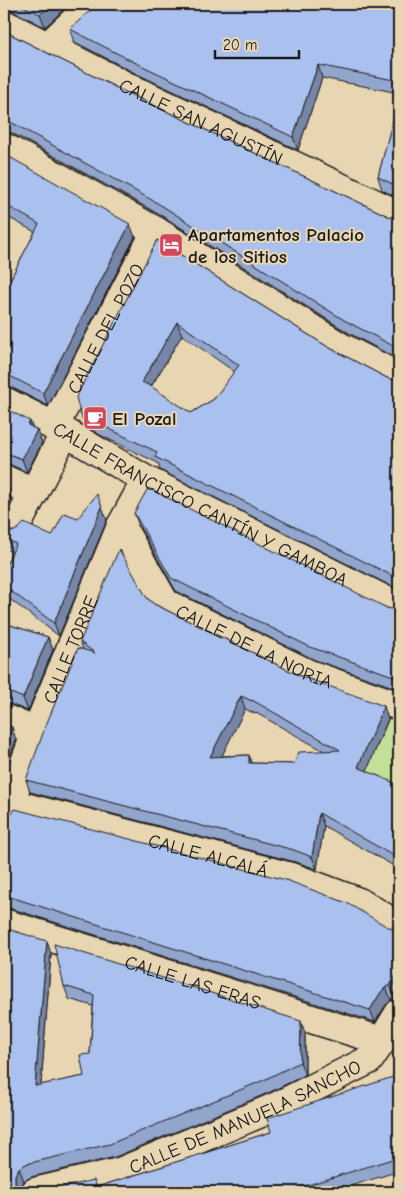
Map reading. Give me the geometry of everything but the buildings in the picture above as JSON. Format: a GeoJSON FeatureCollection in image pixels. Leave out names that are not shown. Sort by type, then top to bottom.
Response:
{"type":"FeatureCollection","features":[{"type":"Feature","properties":{"kind":"street"},"geometry":{"type":"LineString","coordinates":[[48,46],[92,4]]}},
{"type":"Feature","properties":{"kind":"street","name":"CALLE SAN AGUSTÍN"},"geometry":{"type":"LineString","coordinates":[[4,24],[128,87],[399,215]]}},
{"type":"Feature","properties":{"kind":"street"},"geometry":{"type":"LineString","coordinates":[[4,148],[156,230],[341,347],[399,377]]}},
{"type":"Feature","properties":{"kind":"street","name":"CALLE DEL POZO"},"geometry":{"type":"LineString","coordinates":[[15,529],[34,493],[60,429],[156,230]]}},
{"type":"Feature","properties":{"kind":"street","name":"CALLE FRANCISCO CANTÍN Y GAMBOA"},"geometry":{"type":"LineString","coordinates":[[4,401],[60,429],[146,480],[399,607]]}},
{"type":"Feature","properties":{"kind":"street"},"geometry":{"type":"LineString","coordinates":[[4,479],[34,493]]}},
{"type":"Feature","properties":{"kind":"street","name":"CALLE TORRE"},"geometry":{"type":"LineString","coordinates":[[7,812],[36,732],[122,526],[146,480]]}},
{"type":"Feature","properties":{"kind":"street","name":"CALLE DE LA NORIA"},"geometry":{"type":"LineString","coordinates":[[122,526],[165,603],[310,674],[399,706]]}},
{"type":"Feature","properties":{"kind":"street"},"geometry":{"type":"LineString","coordinates":[[4,718],[36,732]]}},
{"type":"Feature","properties":{"kind":"street","name":"CALLE ALCALÁ"},"geometry":{"type":"LineString","coordinates":[[7,812],[295,878],[359,902],[399,926]]}},
{"type":"Feature","properties":{"kind":"street","name":"CALLE LAS ERAS"},"geometry":{"type":"LineString","coordinates":[[4,923],[382,1041]]}},
{"type":"Feature","properties":{"kind":"street","name":"CALLE DE MANUELA SANCHO"},"geometry":{"type":"LineString","coordinates":[[35,1192],[120,1172],[275,1107],[369,1060],[399,1013]]}},
{"type":"Feature","properties":{"kind":"green space"},"geometry":{"type":"Polygon","coordinates":[[[395,704],[399,706],[399,796],[363,780],[395,704]]]}},
{"type":"Feature","properties":{"kind":"place","name":"Apartamentos Palacio de los Sitios"},"geometry":{"type":"Point","coordinates":[171,245]}},
{"type":"Feature","properties":{"kind":"place","name":"El Pozal"},"geometry":{"type":"Point","coordinates":[95,418]}}]}
